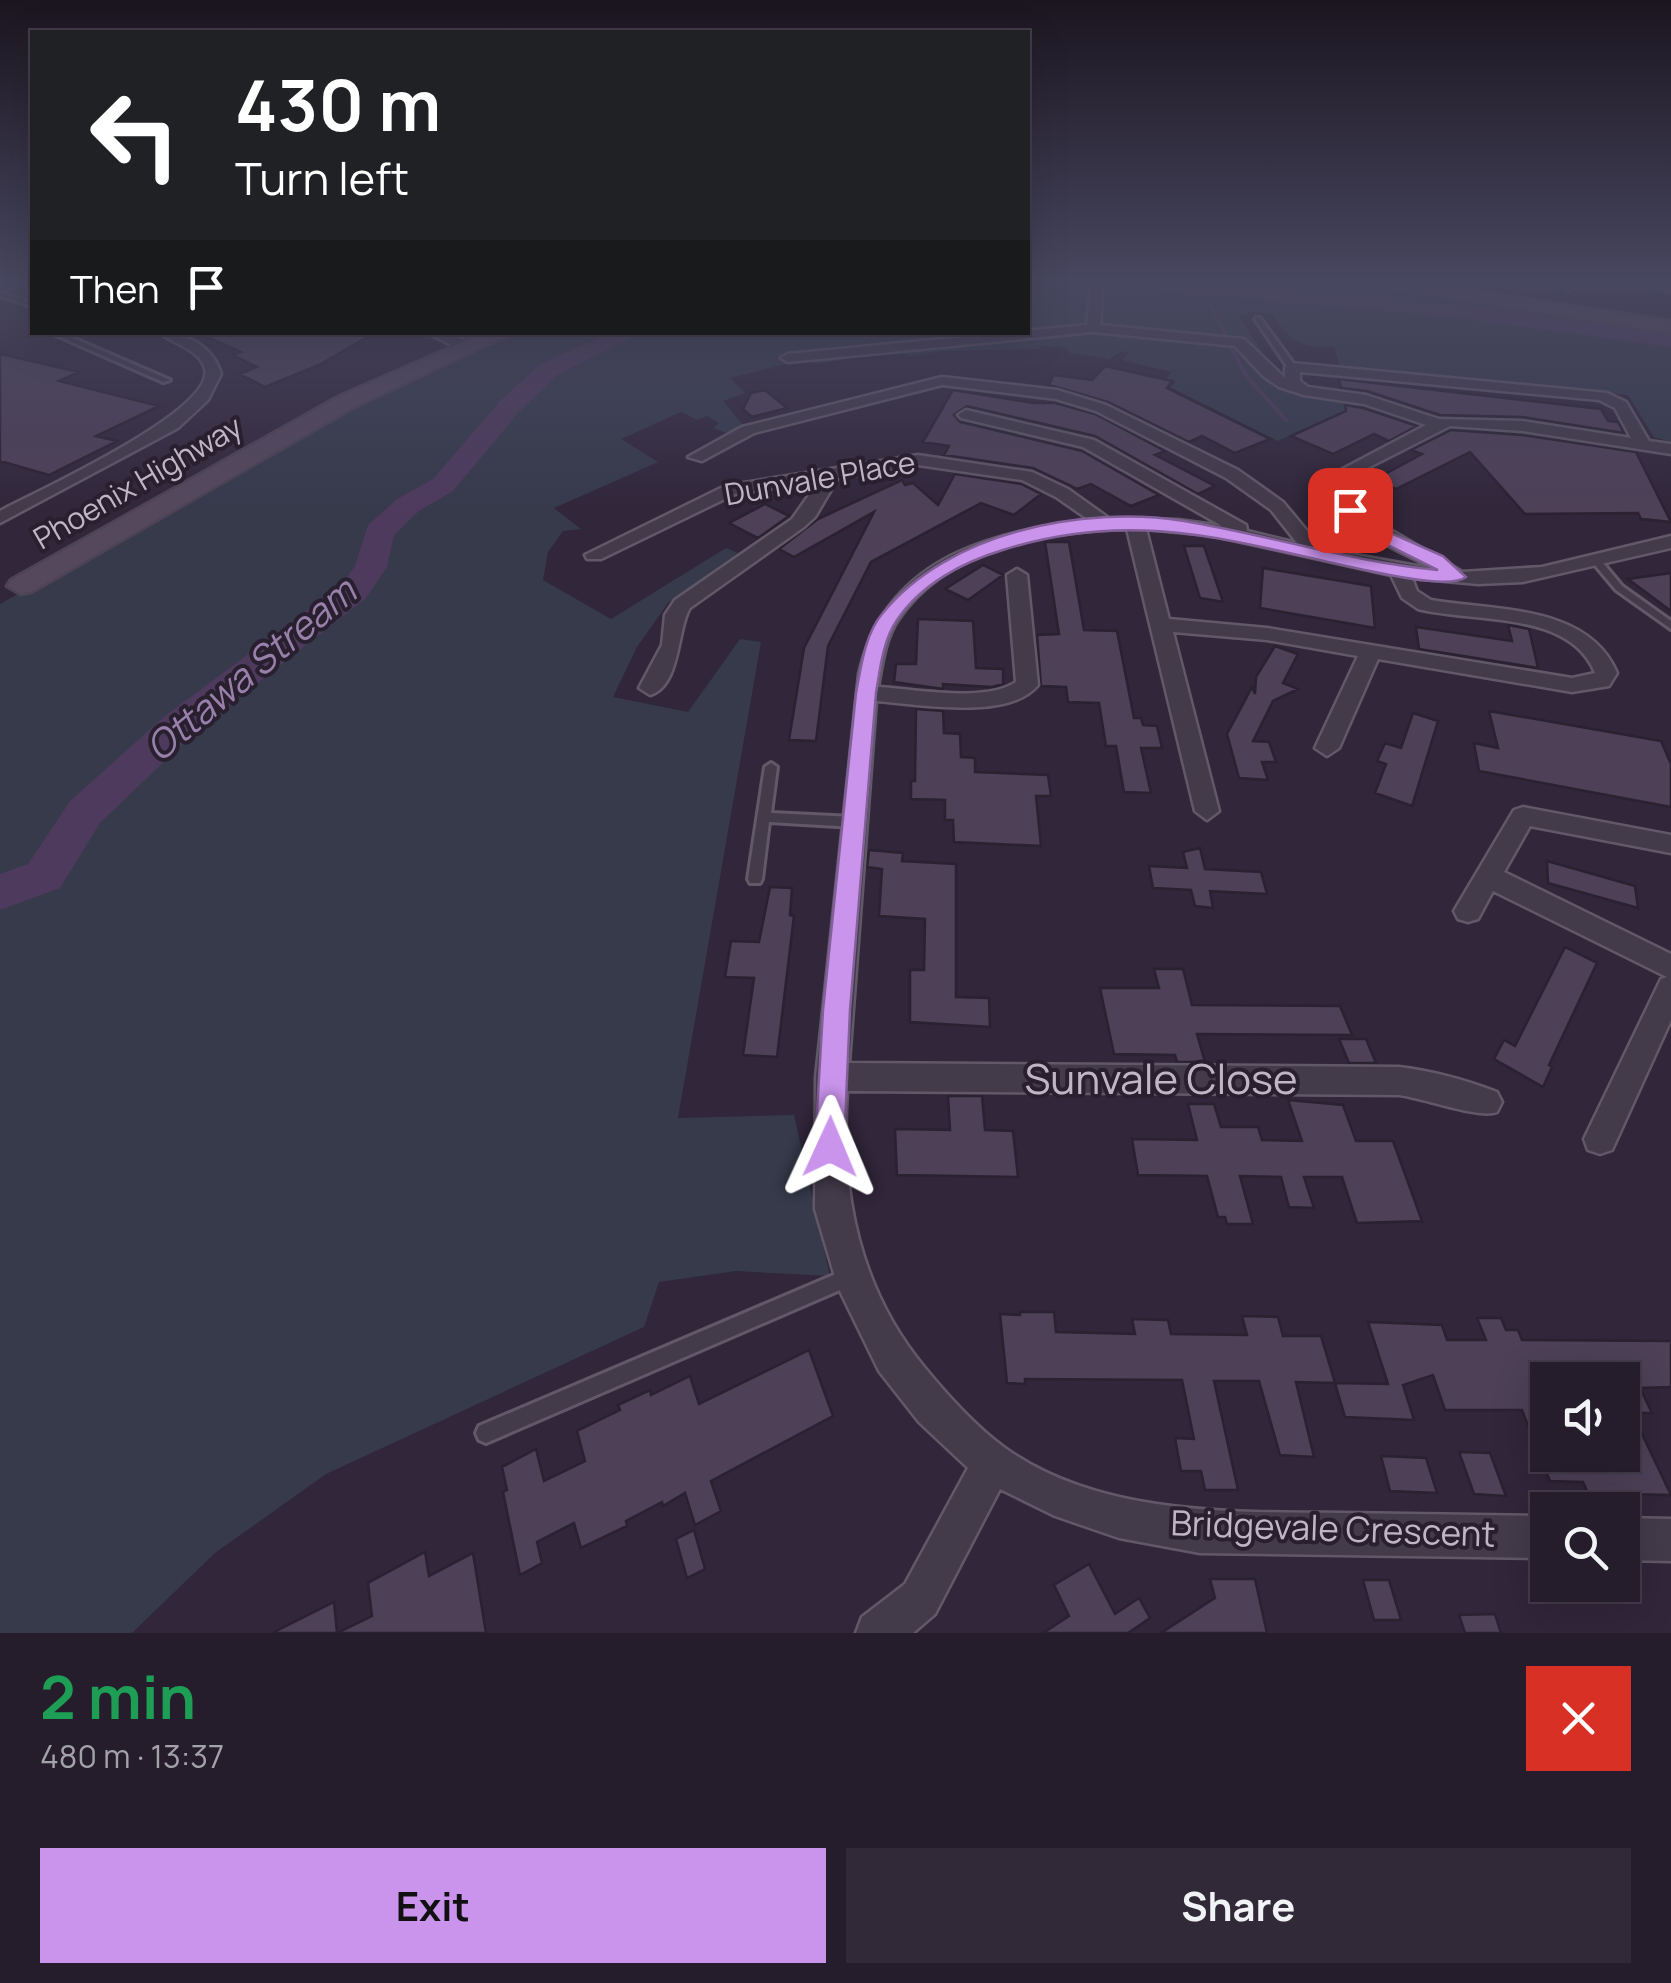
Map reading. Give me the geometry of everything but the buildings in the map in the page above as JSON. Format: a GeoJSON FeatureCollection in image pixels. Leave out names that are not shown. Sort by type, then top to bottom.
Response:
{"type":"FeatureCollection","features":[{"type":"Feature","properties":{"kind":"main road","name":"Phoenix Highway"},"geometry":{"type":"LineString","coordinates":[[10,592],[292,418],[406,359]]}},
{"type":"Feature","properties":{"kind":"main road","name":"Phoenix Highway"},"geometry":{"type":"LineString","coordinates":[[10,592],[425,359]]}},
{"type":"Feature","properties":{"kind":"street"},"geometry":{"type":"LineString","coordinates":[[0,518],[172,425],[211,388],[214,369],[209,359]]}},
{"type":"Feature","properties":{"kind":"street"},"geometry":{"type":"LineString","coordinates":[[1256,359],[1264,373],[1297,388],[1385,405],[1438,424],[1474,422],[1671,449]]}},
{"type":"Feature","properties":{"kind":"street"},"geometry":{"type":"LineString","coordinates":[[1297,388],[1292,366],[1602,396],[1620,405],[1642,443]]}},
{"type":"Feature","properties":{"kind":"street"},"geometry":{"type":"LineString","coordinates":[[696,457],[748,430],[942,381],[1057,395],[1100,408],[1232,474],[1277,506],[1315,553]]}},
{"type":"Feature","properties":{"kind":"street"},"geometry":{"type":"LineString","coordinates":[[966,414],[1088,442],[1259,540]]}},
{"type":"Feature","properties":{"kind":"street"},"geometry":{"type":"LineString","coordinates":[[1438,424],[1344,471],[1329,484],[1350,510],[1382,536],[1437,560],[1457,577]]}},
{"type":"Feature","properties":{"kind":"street","name":"Dunvale Place"},"geometry":{"type":"LineString","coordinates":[[594,555],[731,490],[918,460],[1026,476],[1062,493],[1104,523]]}},
{"type":"Feature","properties":{"kind":"street"},"geometry":{"type":"LineString","coordinates":[[650,688],[672,645],[675,615],[682,604],[798,524],[809,514],[832,474]]}},
{"type":"Feature","properties":{"kind":"street"},"geometry":{"type":"LineString","coordinates":[[1135,522],[1207,811]]}},
{"type":"Feature","properties":{"kind":"street","name":"Bridgevale Crescent"},"geometry":{"type":"LineString","coordinates":[[1530,1536],[1200,1532],[1119,1517],[1055,1495],[992,1464],[933,1408],[892,1358],[852,1276],[832,1209],[829,1120],[866,693],[874,653],[888,618],[932,575],[965,556],[1002,542],[1104,523],[1135,522],[1259,540],[1399,572],[1457,577],[1526,576],[1671,542]]}},
{"type":"Feature","properties":{"kind":"street"},"geometry":{"type":"LineString","coordinates":[[1162,625],[1248,631],[1572,685],[1601,682],[1606,673],[1598,651],[1574,632],[1425,605],[1408,594],[1399,572]]}},
{"type":"Feature","properties":{"kind":"street"},"geometry":{"type":"LineString","coordinates":[[866,693],[992,699],[1019,694],[1027,685],[1018,575]]}},
{"type":"Feature","properties":{"kind":"street"},"geometry":{"type":"LineString","coordinates":[[1327,748],[1370,653]]}},
{"type":"Feature","properties":{"kind":"street"},"geometry":{"type":"LineString","coordinates":[[1468,910],[1523,816],[1671,844]]}},
{"type":"Feature","properties":{"kind":"street"},"geometry":{"type":"LineString","coordinates":[[1486,876],[1671,967]]}},
{"type":"Feature","properties":{"kind":"street"},"geometry":{"type":"LineString","coordinates":[[1600,1138],[1671,988]]}},
{"type":"Feature","properties":{"kind":"street","name":"Sunvale Close"},"geometry":{"type":"LineString","coordinates":[[832,1077],[1399,1081],[1444,1088],[1486,1102]]}},
{"type":"Feature","properties":{"kind":"street"},"geometry":{"type":"LineString","coordinates":[[878,1633],[900,1619],[920,1598],[992,1464]]}},
{"type":"Feature","properties":{"kind":"street"},"geometry":{"type":"LineString","coordinates":[[1640,1539],[1671,1540]]}},
{"type":"Feature","properties":{"kind":"lane"},"geometry":{"type":"LineString","coordinates":[[117,359],[166,380]]}},
{"type":"Feature","properties":{"kind":"lane"},"geometry":{"type":"LineString","coordinates":[[1287,359],[1292,366]]}},
{"type":"Feature","properties":{"kind":"lane"},"geometry":{"type":"LineString","coordinates":[[1595,559],[1619,588],[1671,626]]}},
{"type":"Feature","properties":{"kind":"lane"},"geometry":{"type":"LineString","coordinates":[[755,879],[771,768]]}},
{"type":"Feature","properties":{"kind":"lane"},"geometry":{"type":"LineString","coordinates":[[763,816],[854,822]]}},
{"type":"Feature","properties":{"kind":"lane"},"geometry":{"type":"LineString","coordinates":[[486,1433],[852,1276]]}},
{"type":"Feature","properties":{"kind":"shaded area"},"geometry":{"type":"Polygon","coordinates":[[[452,359],[806,359],[730,378],[745,393],[723,401],[743,425],[726,433],[713,428],[719,423],[707,416],[697,420],[681,412],[621,439],[658,462],[554,508],[581,529],[563,531],[548,552],[543,580],[611,619],[726,548],[738,553],[668,603],[637,647],[613,697],[688,712],[740,639],[761,642],[678,1118],[794,1115],[830,1276],[736,1271],[659,1282],[644,1327],[326,1474],[215,1553],[132,1633],[0,1633],[0,604],[401,379],[452,359]]]}},
{"type":"Feature","properties":{"kind":"shaded area"},"geometry":{"type":"Polygon","coordinates":[[[807,359],[846,359],[815,364],[807,359]]]}},
{"type":"Feature","properties":{"kind":"shaded area"},"geometry":{"type":"Polygon","coordinates":[[[1267,359],[1286,388],[1302,395],[1362,403],[1278,441],[1170,387],[1176,382],[1166,379],[1171,372],[1122,360],[1267,359]]]}},
{"type":"Feature","properties":{"kind":"shaded area"},"geometry":{"type":"Polygon","coordinates":[[[1337,359],[1671,359],[1671,442],[1654,437],[1628,395],[1339,365],[1337,359]]]}},
{"type":"Feature","properties":{"kind":"waterway","name":"Ottawa Stream"},"geometry":{"type":"LineString","coordinates":[[0,892],[44,876],[85,812],[179,725],[354,591],[371,567],[379,532],[408,505],[443,485],[510,406],[548,370],[572,359]]}},
{"type":"Feature","properties":{"kind":"waterway"},"geometry":{"type":"LineString","coordinates":[[1237,359],[1247,377],[1286,420]]}},
{"type":"Feature","properties":{"kind":"route"},"geometry":{"type":"LineString","coordinates":[[830,1147],[836,1010],[866,693],[874,653],[888,618],[932,575],[965,556],[1044,531],[1104,523],[1135,522],[1222,532],[1399,572],[1457,577],[1437,560],[1382,536],[1350,510]]}}]}
